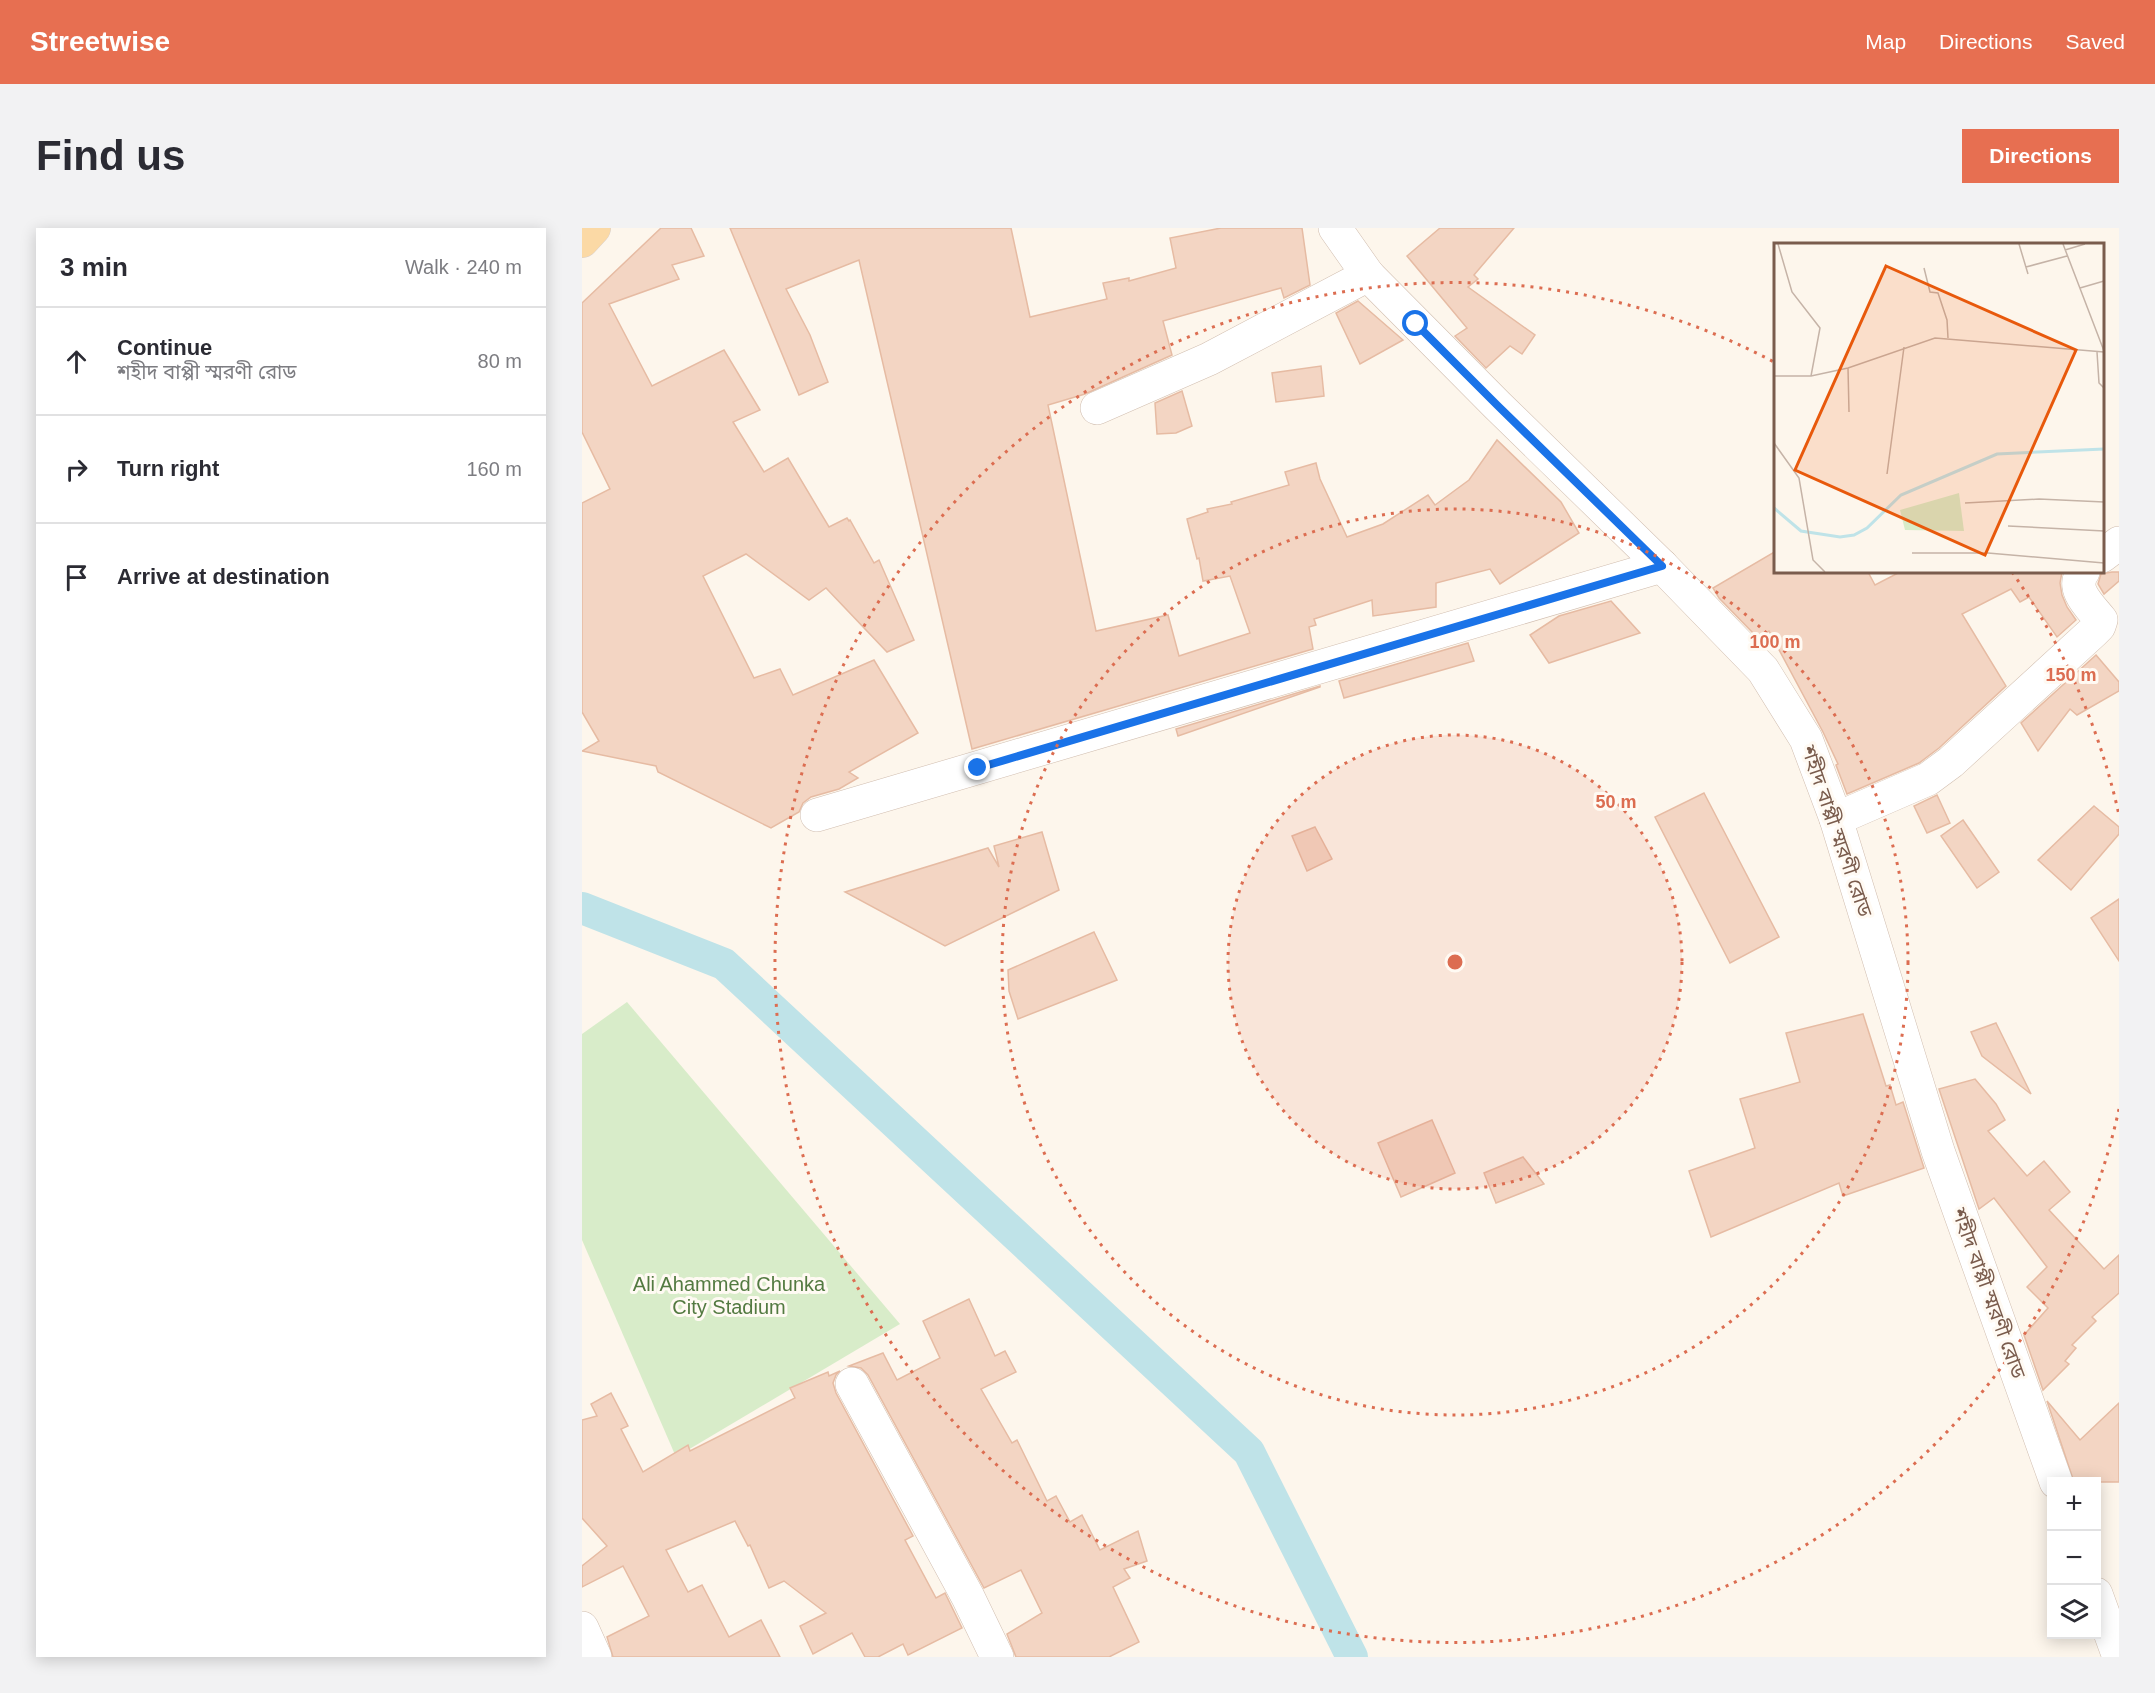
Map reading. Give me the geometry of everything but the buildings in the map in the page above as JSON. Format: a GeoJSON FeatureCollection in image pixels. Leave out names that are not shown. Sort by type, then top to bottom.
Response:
{"type":"FeatureCollection","features":[{"type":"Feature","properties":{"kind":"main road"},"geometry":{"type":"LineString","coordinates":[[582,241],[594,228]]}},
{"type":"Feature","properties":{"kind":"street","name":"শহীদ বাপ্পী স্মরণী রোড"},"geometry":{"type":"LineString","coordinates":[[1335,228],[1368,275],[1662,566],[1763,670],[1806,739],[1836,819],[1938,1151],[2054,1477]]}},
{"type":"Feature","properties":{"kind":"street"},"geometry":{"type":"LineString","coordinates":[[1097,408],[1209,359],[1368,275]]}},
{"type":"Feature","properties":{"kind":"street"},"geometry":{"type":"LineString","coordinates":[[2104,555],[2119,543]]}},
{"type":"Feature","properties":{"kind":"street"},"geometry":{"type":"LineString","coordinates":[[817,815],[1662,566]]}},
{"type":"Feature","properties":{"kind":"street"},"geometry":{"type":"LineString","coordinates":[[1836,819],[1928,779],[1952,762],[2094,632],[2101,620],[2079,590],[2079,578],[2082,573]]}},
{"type":"Feature","properties":{"kind":"street"},"geometry":{"type":"LineString","coordinates":[[852,1384],[962,1587],[997,1657]]}},
{"type":"Feature","properties":{"kind":"street"},"geometry":{"type":"LineString","coordinates":[[2101,1605],[2119,1657]]}},
{"type":"Feature","properties":{"kind":"street"},"geometry":{"type":"LineString","coordinates":[[582,1628],[594,1657]]}},
{"type":"Feature","properties":{"kind":"green space","name":"Ali Ahammed Chunka City Stadium"},"geometry":{"type":"Polygon","coordinates":[[[627,1002],[900,1324],[676,1457],[582,1240],[582,1034],[627,1002]]]}},
{"type":"Feature","properties":{"kind":"waterway"},"geometry":{"type":"LineString","coordinates":[[582,908],[724,964],[1249,1452],[1352,1657]]}},
{"type":"Feature","properties":{"kind":"route"},"geometry":{"type":"LineString","coordinates":[[978,768],[1662,566],[1416,324]]}}]}
